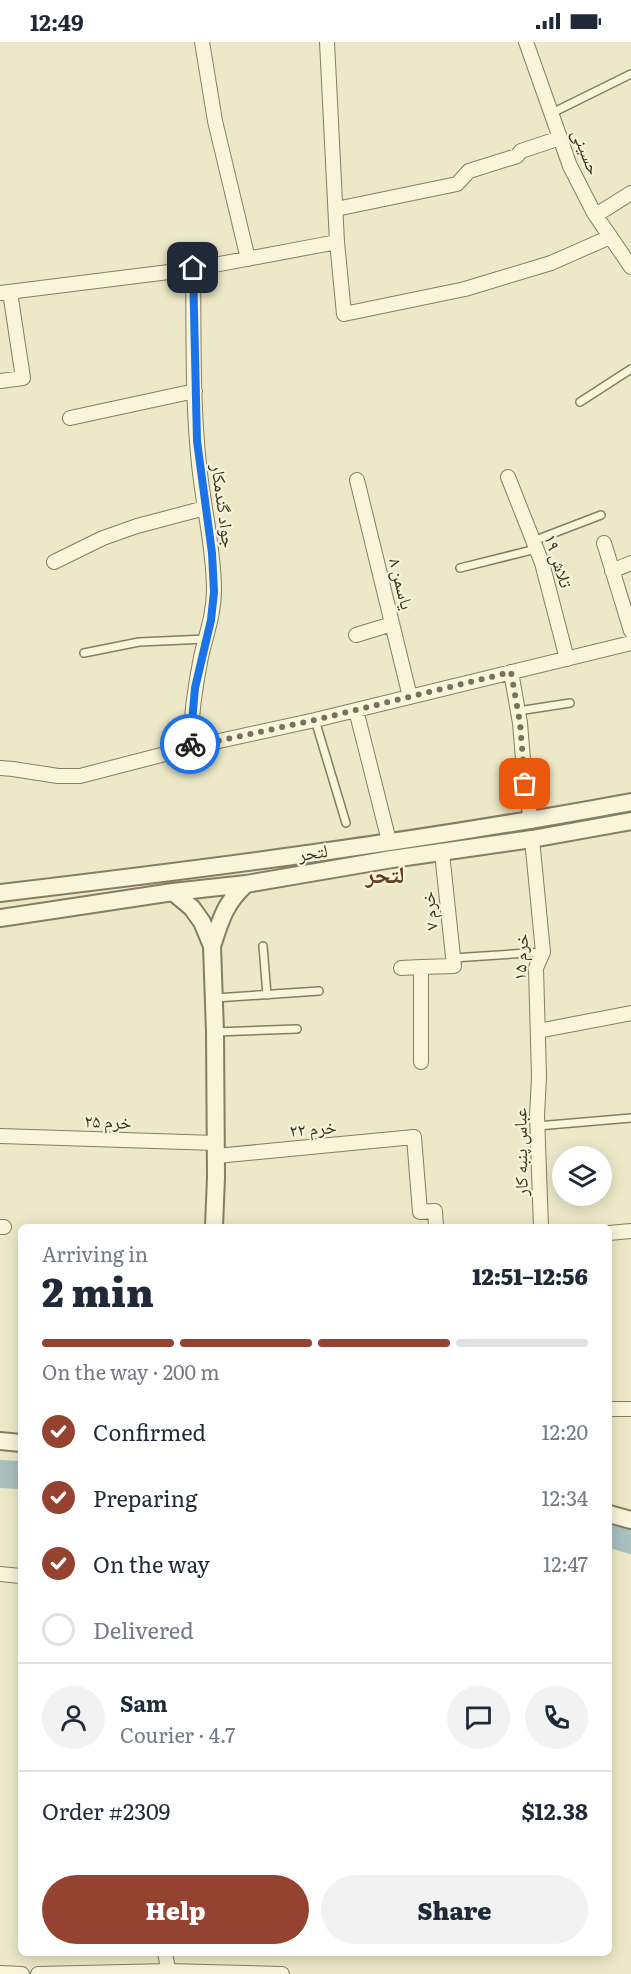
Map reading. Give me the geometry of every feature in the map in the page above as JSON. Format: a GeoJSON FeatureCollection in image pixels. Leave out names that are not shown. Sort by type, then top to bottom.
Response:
{"type":"FeatureCollection","features":[{"type":"Feature","properties":{"kind":"street"},"geometry":{"type":"LineString","coordinates":[[202,42],[215,121],[248,259]]}},
{"type":"Feature","properties":{"kind":"street"},"geometry":{"type":"LineString","coordinates":[[327,42],[344,314],[465,289],[551,263],[610,237]]}},
{"type":"Feature","properties":{"kind":"street","name":"حسینی"},"geometry":{"type":"LineString","coordinates":[[526,42],[570,166],[596,215],[631,267]]}},
{"type":"Feature","properties":{"kind":"street"},"geometry":{"type":"LineString","coordinates":[[336,209],[457,184],[469,171],[517,156],[521,151],[560,138]]}},
{"type":"Feature","properties":{"kind":"street"},"geometry":{"type":"LineString","coordinates":[[596,215],[631,193]]}},
{"type":"Feature","properties":{"kind":"street"},"geometry":{"type":"LineString","coordinates":[[0,381],[23,378],[5,292],[193,268],[338,242]]}},
{"type":"Feature","properties":{"kind":"street","name":"جواد گندمکار"},"geometry":{"type":"LineString","coordinates":[[190,747],[195,688],[211,620],[214,592],[212,553],[199,464],[193,268]]}},
{"type":"Feature","properties":{"kind":"street"},"geometry":{"type":"LineString","coordinates":[[70,418],[195,391]]}},
{"type":"Feature","properties":{"kind":"street","name":"تلاش ۱۹"},"geometry":{"type":"LineString","coordinates":[[508,477],[542,563],[567,659]]}},
{"type":"Feature","properties":{"kind":"street","name":"یاسمن ۸"},"geometry":{"type":"LineString","coordinates":[[357,480],[410,697]]}},
{"type":"Feature","properties":{"kind":"street"},"geometry":{"type":"LineString","coordinates":[[54,562],[103,538],[137,526],[206,508]]}},
{"type":"Feature","properties":{"kind":"street"},"geometry":{"type":"LineString","coordinates":[[604,543],[631,631]]}},
{"type":"Feature","properties":{"kind":"street"},"geometry":{"type":"LineString","coordinates":[[612,571],[631,563]]}},
{"type":"Feature","properties":{"kind":"street"},"geometry":{"type":"LineString","coordinates":[[356,635],[392,624]]}},
{"type":"Feature","properties":{"kind":"street"},"geometry":{"type":"LineString","coordinates":[[0,768],[58,776],[80,776],[190,747],[315,720],[631,643]]}},
{"type":"Feature","properties":{"kind":"street"},"geometry":{"type":"LineString","coordinates":[[511,672],[531,821]]}},
{"type":"Feature","properties":{"kind":"street"},"geometry":{"type":"LineString","coordinates":[[356,710],[389,842]]}},
{"type":"Feature","properties":{"kind":"street","name":"لتحر"},"geometry":{"type":"LineString","coordinates":[[0,893],[211,868],[531,821],[631,802]]}},
{"type":"Feature","properties":{"kind":"street","name":"لتحر"},"geometry":{"type":"LineString","coordinates":[[0,918],[173,892],[246,884],[631,821]]}},
{"type":"Feature","properties":{"kind":"street","name":"خرم ۱۵"},"geometry":{"type":"LineString","coordinates":[[532,839],[543,952],[536,968],[539,1077]]}},
{"type":"Feature","properties":{"kind":"street","name":"خرم ۷"},"geometry":{"type":"LineString","coordinates":[[442,853],[453,962]]}},
{"type":"Feature","properties":{"kind":"street"},"geometry":{"type":"LineString","coordinates":[[212,946],[223,913],[232,896],[246,884]]}},
{"type":"Feature","properties":{"kind":"street"},"geometry":{"type":"LineString","coordinates":[[173,892],[192,908],[202,922],[212,946],[215,998],[214,1224]]}},
{"type":"Feature","properties":{"kind":"street"},"geometry":{"type":"LineString","coordinates":[[401,968],[453,962]]}},
{"type":"Feature","properties":{"kind":"street"},"geometry":{"type":"LineString","coordinates":[[421,967],[421,1062]]}},
{"type":"Feature","properties":{"kind":"street"},"geometry":{"type":"LineString","coordinates":[[538,1030],[631,1013]]}},
{"type":"Feature","properties":{"kind":"street","name":"عباس پنبه کار"},"geometry":{"type":"LineString","coordinates":[[539,1077],[537,1126],[541,1224]]}},
{"type":"Feature","properties":{"kind":"street","name":"خرم ۲۵"},"geometry":{"type":"LineString","coordinates":[[0,1136],[216,1150]]}},
{"type":"Feature","properties":{"kind":"street","name":"خرم ۲۲"},"geometry":{"type":"LineString","coordinates":[[216,1150],[414,1137],[420,1212],[435,1211],[436,1224]]}},
{"type":"Feature","properties":{"kind":"street"},"geometry":{"type":"LineString","coordinates":[[612,1233],[631,1231]]}},
{"type":"Feature","properties":{"kind":"street"},"geometry":{"type":"LineString","coordinates":[[612,1408],[631,1409]]}},
{"type":"Feature","properties":{"kind":"street"},"geometry":{"type":"LineString","coordinates":[[0,1442],[18,1443]]}},
{"type":"Feature","properties":{"kind":"street"},"geometry":{"type":"LineString","coordinates":[[612,1515],[631,1520]]}},
{"type":"Feature","properties":{"kind":"street"},"geometry":{"type":"LineString","coordinates":[[0,1574],[18,1576]]}},
{"type":"Feature","properties":{"kind":"street"},"geometry":{"type":"LineString","coordinates":[[166,1956],[169,1972]]}},
{"type":"Feature","properties":{"kind":"street"},"geometry":{"type":"LineString","coordinates":[[38,1974],[169,1972],[282,1974]]}},
{"type":"Feature","properties":{"kind":"street"},"geometry":{"type":"LineString","coordinates":[[0,1973],[22,1974]]}},
{"type":"Feature","properties":{"kind":"lane"},"geometry":{"type":"LineString","coordinates":[[552,113],[631,74]]}},
{"type":"Feature","properties":{"kind":"lane"},"geometry":{"type":"LineString","coordinates":[[580,402],[631,369]]}},
{"type":"Feature","properties":{"kind":"lane"},"geometry":{"type":"LineString","coordinates":[[460,568],[535,545],[601,515]]}},
{"type":"Feature","properties":{"kind":"lane"},"geometry":{"type":"LineString","coordinates":[[84,653],[139,642],[206,639]]}},
{"type":"Feature","properties":{"kind":"lane"},"geometry":{"type":"LineString","coordinates":[[518,711],[570,703]]}},
{"type":"Feature","properties":{"kind":"lane"},"geometry":{"type":"LineString","coordinates":[[315,720],[345,823]]}},
{"type":"Feature","properties":{"kind":"lane"},"geometry":{"type":"LineString","coordinates":[[263,946],[267,995]]}},
{"type":"Feature","properties":{"kind":"lane"},"geometry":{"type":"LineString","coordinates":[[453,962],[543,952]]}},
{"type":"Feature","properties":{"kind":"lane"},"geometry":{"type":"LineString","coordinates":[[215,998],[320,991]]}},
{"type":"Feature","properties":{"kind":"lane"},"geometry":{"type":"LineString","coordinates":[[215,1032],[297,1029]]}},
{"type":"Feature","properties":{"kind":"lane"},"geometry":{"type":"LineString","coordinates":[[537,1126],[631,1118]]}},
{"type":"Feature","properties":{"kind":"waterway"},"geometry":{"type":"LineString","coordinates":[[0,1474],[18,1475]]}},
{"type":"Feature","properties":{"kind":"waterway"},"geometry":{"type":"LineString","coordinates":[[612,1534],[631,1540]]}},
{"type":"Feature","properties":{"kind":"way so far"},"geometry":{"type":"LineString","coordinates":[[190,744],[190,747],[315,720],[511,672],[520,723],[525,784]]}},
{"type":"Feature","properties":{"kind":"district","name":"لتحر"},"geometry":{"type":"Point","coordinates":[385,875]}},
{"type":"Feature","properties":{"kind":"route"},"geometry":{"type":"LineString","coordinates":[[190,744],[195,688],[211,620],[214,592],[212,553],[197,441],[193,268]]}}]}
